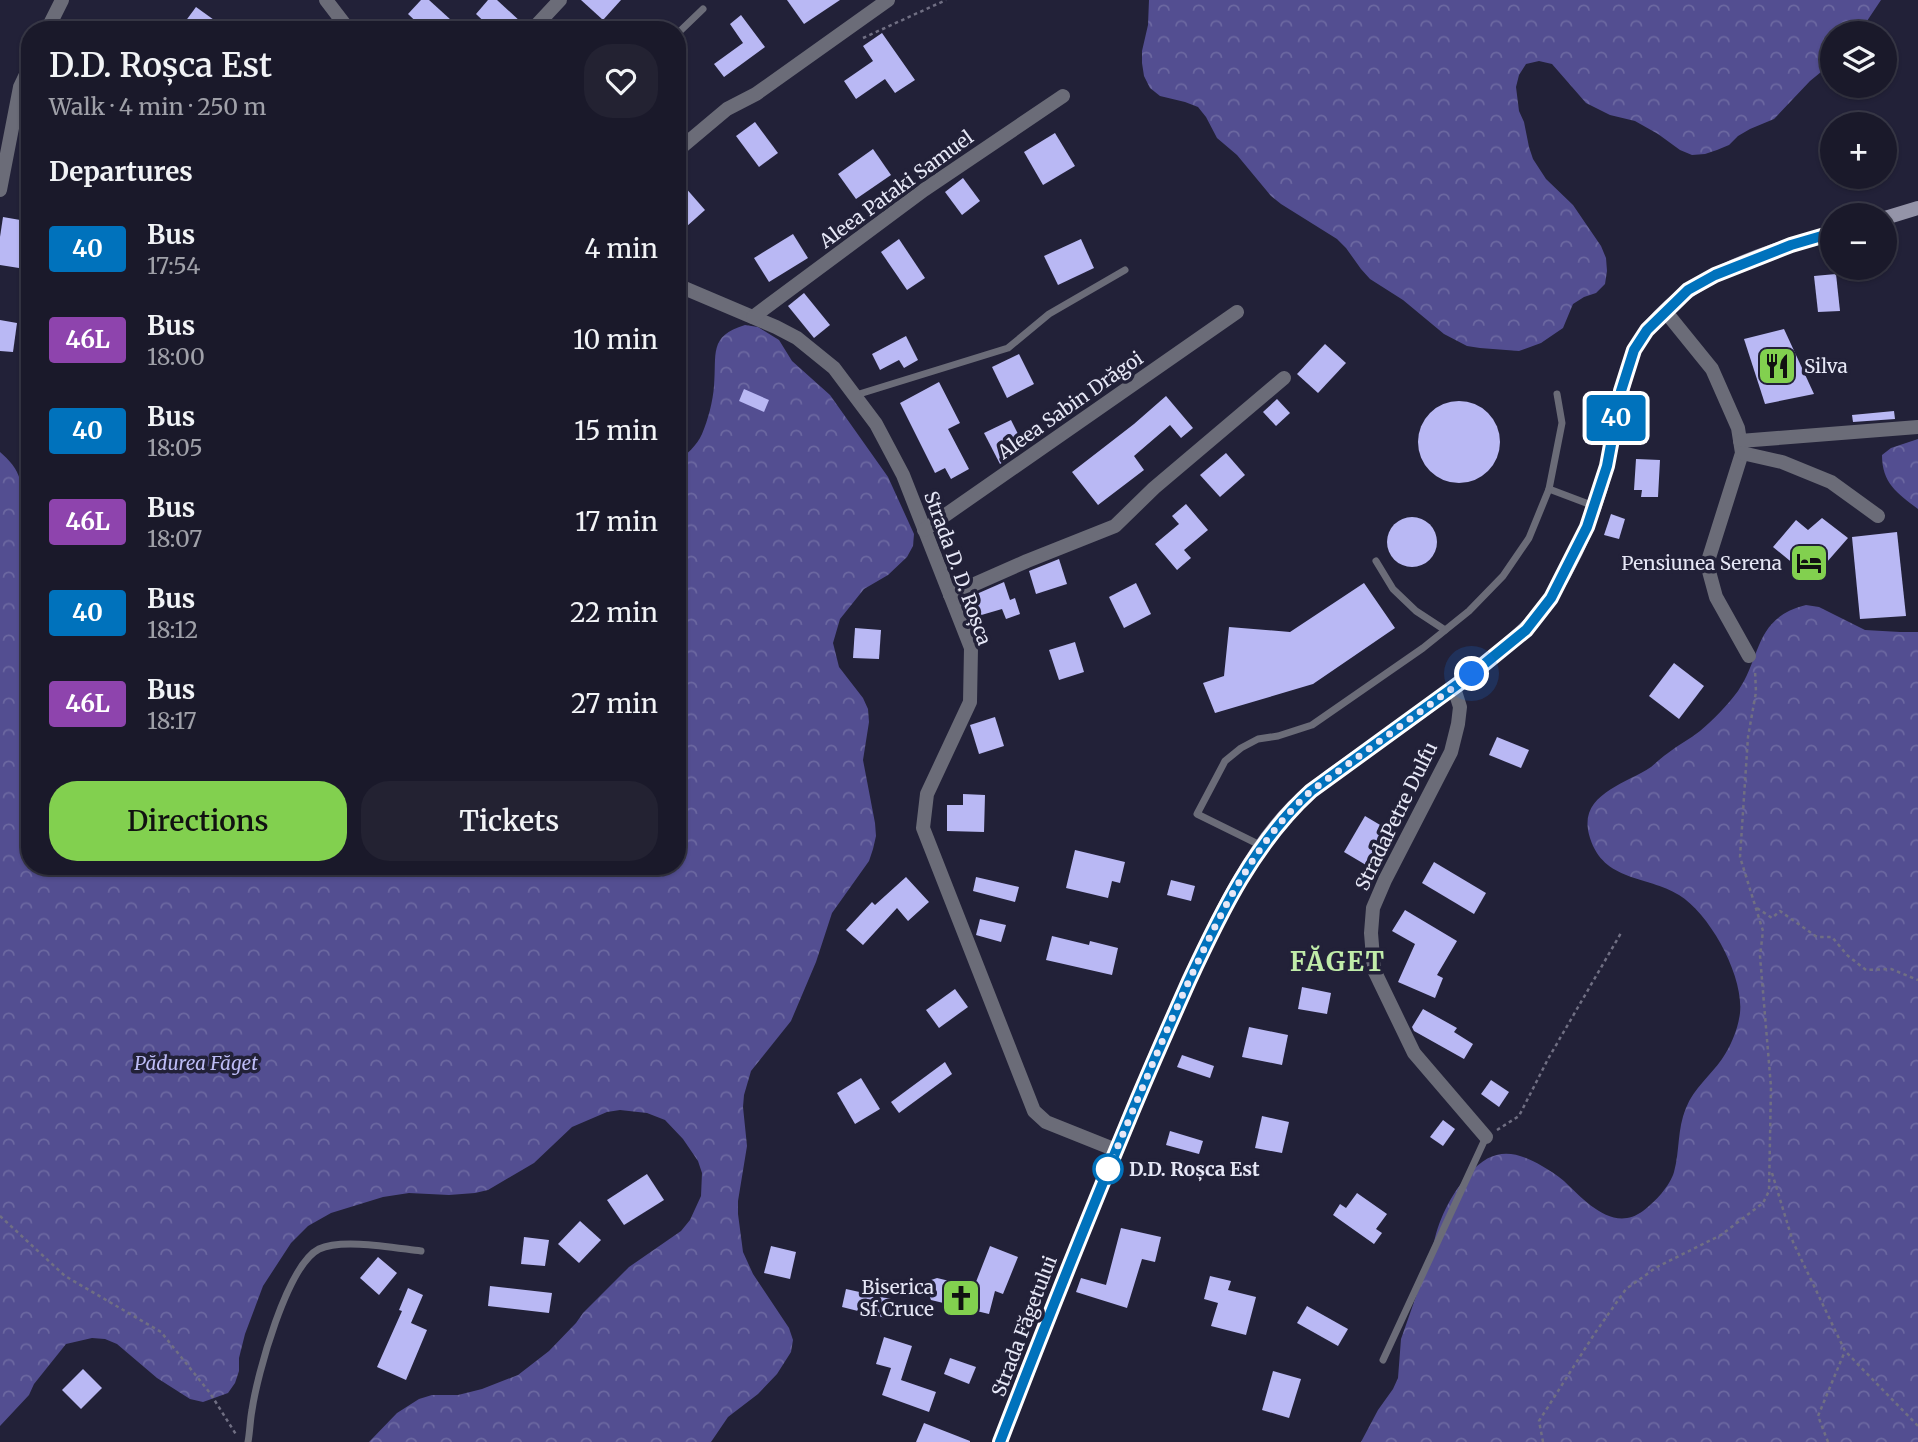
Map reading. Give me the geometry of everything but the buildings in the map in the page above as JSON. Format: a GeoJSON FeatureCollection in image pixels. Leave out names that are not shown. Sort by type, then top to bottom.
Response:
{"type":"FeatureCollection","features":[{"type":"Feature","properties":{"kind":"main road"},"geometry":{"type":"LineString","coordinates":[[1897,214],[1918,208]]}},
{"type":"Feature","properties":{"kind":"main road","name":"Strada Făgetului"},"geometry":{"type":"LineString","coordinates":[[1000,1442],[1066,1272],[1158,1049],[1214,927],[1262,846],[1292,808],[1321,783],[1454,688],[1526,630],[1551,598],[1587,527],[1607,466],[1621,391],[1634,350],[1647,330],[1688,290],[1715,275],[1820,237]]}},
{"type":"Feature","properties":{"kind":"street"},"geometry":{"type":"LineString","coordinates":[[52,21],[62,0]]}},
{"type":"Feature","properties":{"kind":"street"},"geometry":{"type":"LineString","coordinates":[[326,0],[342,21]]}},
{"type":"Feature","properties":{"kind":"street"},"geometry":{"type":"LineString","coordinates":[[540,21],[560,0]]}},
{"type":"Feature","properties":{"kind":"street"},"geometry":{"type":"LineString","coordinates":[[686,143],[727,109],[756,94],[888,0]]}},
{"type":"Feature","properties":{"kind":"street"},"geometry":{"type":"LineString","coordinates":[[0,190],[21,85]]}},
{"type":"Feature","properties":{"kind":"street","name":"Aleea Pataki Samuel"},"geometry":{"type":"LineString","coordinates":[[753,317],[924,190],[1063,96]]}},
{"type":"Feature","properties":{"kind":"street","name":"Strada D. D. Roșca"},"geometry":{"type":"LineString","coordinates":[[686,289],[797,338],[834,368],[876,424],[903,475],[971,648],[970,702],[927,794],[923,828],[1034,1111],[1046,1122],[1116,1150]]}},
{"type":"Feature","properties":{"kind":"street"},"geometry":{"type":"LineString","coordinates":[[1665,311],[1712,369],[1738,428],[1741,447],[1707,564],[1716,597],[1749,656]]}},
{"type":"Feature","properties":{"kind":"street","name":"Aleea Sabin Drăgoi"},"geometry":{"type":"LineString","coordinates":[[924,530],[1237,312]]}},
{"type":"Feature","properties":{"kind":"street"},"geometry":{"type":"LineString","coordinates":[[950,595],[1115,526],[1154,488],[1284,378]]}},
{"type":"Feature","properties":{"kind":"street"},"geometry":{"type":"LineString","coordinates":[[1741,447],[1918,427]]}},
{"type":"Feature","properties":{"kind":"street"},"geometry":{"type":"LineString","coordinates":[[1741,447],[1831,482],[1878,516]]}},
{"type":"Feature","properties":{"kind":"street","name":"StradaPetre Dulfu"},"geometry":{"type":"LineString","coordinates":[[1454,688],[1460,708],[1451,752],[1385,880],[1373,908],[1371,933],[1374,970],[1414,1053],[1486,1137]]}},
{"type":"Feature","properties":{"kind":"lane"},"geometry":{"type":"LineString","coordinates":[[686,25],[703,9]]}},
{"type":"Feature","properties":{"kind":"lane"},"geometry":{"type":"LineString","coordinates":[[855,396],[1008,348],[1049,314],[1125,270]]}},
{"type":"Feature","properties":{"kind":"lane"},"geometry":{"type":"LineString","coordinates":[[1262,846],[1197,814],[1225,761],[1258,739],[1278,736],[1312,724],[1423,648],[1469,611],[1503,576],[1529,538],[1549,489],[1562,423],[1557,394]]}},
{"type":"Feature","properties":{"kind":"lane"},"geometry":{"type":"LineString","coordinates":[[1549,489],[1594,506]]}},
{"type":"Feature","properties":{"kind":"lane"},"geometry":{"type":"LineString","coordinates":[[1376,561],[1393,589],[1416,611],[1445,630]]}},
{"type":"Feature","properties":{"kind":"lane"},"geometry":{"type":"LineString","coordinates":[[1383,1360],[1486,1137]]}},
{"type":"Feature","properties":{"kind":"lane"},"geometry":{"type":"LineString","coordinates":[[248,1442],[252,1408],[271,1335],[290,1287],[305,1262],[319,1249],[342,1244],[421,1251]]}},
{"type":"Feature","properties":{"kind":"path"},"geometry":{"type":"LineString","coordinates":[[1543,1442],[1539,1421],[1626,1289],[1657,1268],[1721,1236],[1763,1203],[1769,1191],[1771,1087],[1760,956],[1763,931],[1740,858],[1748,737],[1756,692],[1755,670],[1749,656]]}},
{"type":"Feature","properties":{"kind":"path"},"geometry":{"type":"LineString","coordinates":[[1757,908],[1772,918],[1780,911],[1817,937],[1832,937],[1847,955],[1866,970],[1891,969],[1918,980]]}},
{"type":"Feature","properties":{"kind":"path"},"geometry":{"type":"LineString","coordinates":[[1486,1137],[1518,1115],[1620,933]]}},
{"type":"Feature","properties":{"kind":"path"},"geometry":{"type":"LineString","coordinates":[[1771,1170],[1793,1242],[1845,1351],[1918,1426]]}},
{"type":"Feature","properties":{"kind":"path"},"geometry":{"type":"LineString","coordinates":[[0,1216],[65,1276],[161,1332],[210,1393],[240,1442]]}},
{"type":"Feature","properties":{"kind":"path"},"geometry":{"type":"LineString","coordinates":[[1828,1442],[1818,1416],[1845,1351]]}},
{"type":"Feature","properties":{"kind":"green space"},"geometry":{"type":"Polygon","coordinates":[[[1149,0],[1881,0],[1867,21],[1820,21],[1820,73],[1774,119],[1750,129],[1729,145],[1705,154],[1692,155],[1680,150],[1635,121],[1610,115],[1586,103],[1552,64],[1539,61],[1526,64],[1516,87],[1519,111],[1533,159],[1546,179],[1573,205],[1601,246],[1607,271],[1605,284],[1596,293],[1573,304],[1563,328],[1541,343],[1519,351],[1467,346],[1444,334],[1403,300],[1370,279],[1337,239],[1271,196],[1237,155],[1217,138],[1198,107],[1160,96],[1150,88],[1142,63],[1149,0]]]}},
{"type":"Feature","properties":{"kind":"green space","name":"Pădurea Făget"},"geometry":{"type":"Polygon","coordinates":[[[745,325],[758,327],[779,340],[792,361],[830,395],[888,477],[914,534],[913,546],[907,557],[888,575],[864,589],[840,619],[833,643],[839,667],[863,698],[868,709],[869,722],[863,760],[875,823],[873,849],[869,861],[832,913],[816,962],[791,1021],[751,1071],[744,1095],[747,1146],[738,1214],[743,1252],[753,1274],[789,1328],[793,1340],[791,1352],[777,1374],[758,1394],[728,1417],[711,1442],[369,1442],[397,1413],[419,1399],[432,1395],[458,1395],[518,1375],[549,1351],[629,1267],[681,1231],[690,1220],[701,1196],[702,1173],[698,1161],[683,1139],[665,1120],[647,1113],[620,1110],[607,1112],[572,1127],[534,1163],[488,1190],[449,1195],[409,1193],[383,1197],[331,1213],[308,1226],[291,1243],[263,1286],[245,1334],[239,1371],[228,1393],[203,1402],[190,1399],[157,1378],[117,1344],[92,1338],[66,1344],[34,1384],[29,1395],[0,1426],[0,452],[17,472],[21,488],[21,875],[686,875],[686,455],[697,442],[706,423],[713,398],[717,348],[725,335],[745,325]]]}},
{"type":"Feature","properties":{"kind":"green space"},"geometry":{"type":"Polygon","coordinates":[[[1918,439],[1918,509],[1897,492],[1888,480],[1882,455],[1891,448],[1918,439]]]}},
{"type":"Feature","properties":{"kind":"green space"},"geometry":{"type":"Polygon","coordinates":[[[1806,605],[1819,607],[1865,630],[1918,632],[1918,1442],[1361,1442],[1398,1378],[1401,1339],[1441,1218],[1456,1190],[1478,1165],[1486,1159],[1503,1154],[1522,1156],[1556,1175],[1600,1212],[1621,1218],[1632,1217],[1643,1211],[1669,1183],[1676,1164],[1681,1124],[1689,1101],[1725,1054],[1736,1031],[1740,1013],[1737,982],[1723,947],[1691,904],[1679,895],[1627,876],[1605,863],[1596,852],[1587,823],[1596,801],[1605,793],[1651,767],[1710,722],[1738,691],[1768,629],[1789,611],[1806,605]]]}},
{"type":"Feature","properties":{"kind":"bus line","name":"40"},"geometry":{"type":"LineString","coordinates":[[1000,1442],[1070,1261],[1158,1049],[1214,927],[1262,846],[1292,808],[1311,791],[1472,674],[1526,630],[1551,598],[1587,527],[1607,466],[1621,391],[1634,350],[1647,330],[1688,290],[1715,275],[1744,262],[1820,237]]}},
{"type":"Feature","properties":{"kind":"place","name":"Silva"},"geometry":{"type":"Point","coordinates":[1777,366]}},
{"type":"Feature","properties":{"kind":"place","name":"Pensiunea Serena"},"geometry":{"type":"Point","coordinates":[1809,563]}},
{"type":"Feature","properties":{"kind":"place","name":"D.D. Roșca Est"},"geometry":{"type":"Point","coordinates":[1108,1169]}},
{"type":"Feature","properties":{"kind":"place","name":"Biserica Sf Cruce"},"geometry":{"type":"Point","coordinates":[961,1298]}},
{"type":"Feature","properties":{"kind":"district","name":"FĂGET"},"geometry":{"type":"Point","coordinates":[1338,961]}},
{"type":"Feature","properties":{"kind":"route"},"geometry":{"type":"LineString","coordinates":[[1108,1169],[1158,1049],[1214,927],[1262,846],[1292,808],[1311,791],[1472,674]]}}]}
